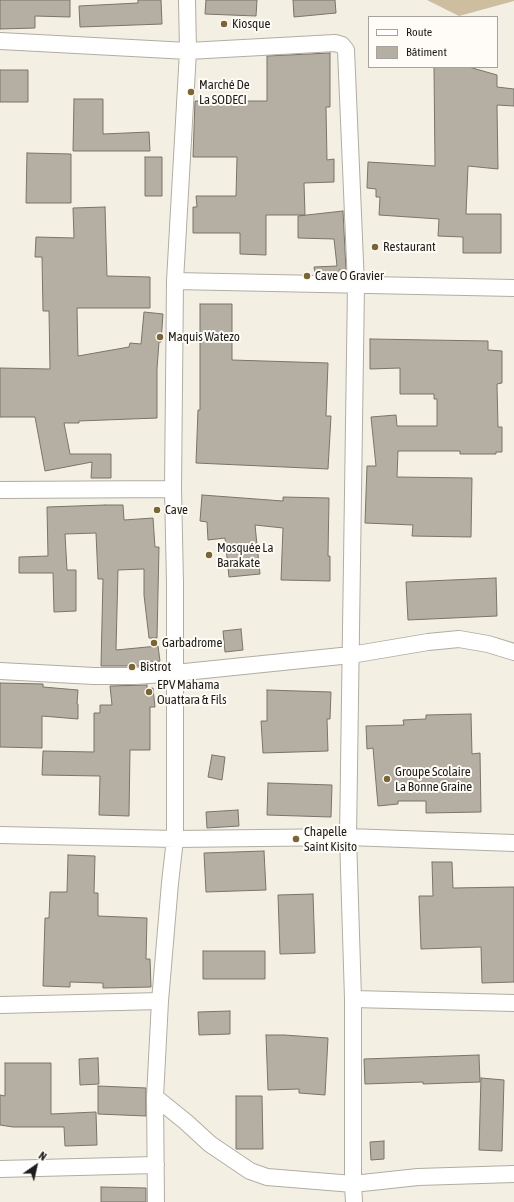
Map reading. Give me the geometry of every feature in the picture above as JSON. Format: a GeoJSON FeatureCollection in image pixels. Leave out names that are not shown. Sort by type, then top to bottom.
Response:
{"type":"FeatureCollection","features":[{"type":"Feature","properties":{"kind":"street"},"geometry":{"type":"LineString","coordinates":[[156,1202],[155,1097],[160,1001],[175,838],[173,489],[175,281],[188,51],[187,0]]}},
{"type":"Feature","properties":{"kind":"street"},"geometry":{"type":"LineString","coordinates":[[0,41],[188,51],[335,42],[342,45],[346,50],[356,285],[348,837],[353,999],[354,1202]]}},
{"type":"Feature","properties":{"kind":"street"},"geometry":{"type":"LineString","coordinates":[[175,281],[514,288]]}},
{"type":"Feature","properties":{"kind":"street"},"geometry":{"type":"LineString","coordinates":[[0,490],[173,489]]}},
{"type":"Feature","properties":{"kind":"street"},"geometry":{"type":"LineString","coordinates":[[0,671],[94,676],[136,676],[351,655],[428,642],[459,639],[488,644],[514,652]]}},
{"type":"Feature","properties":{"kind":"street"},"geometry":{"type":"LineString","coordinates":[[0,835],[175,838],[348,837],[514,843]]}},
{"type":"Feature","properties":{"kind":"street"},"geometry":{"type":"LineString","coordinates":[[353,999],[514,1003]]}},
{"type":"Feature","properties":{"kind":"street"},"geometry":{"type":"LineString","coordinates":[[0,1006],[160,1001]]}},
{"type":"Feature","properties":{"kind":"street"},"geometry":{"type":"LineString","coordinates":[[155,1097],[210,1144],[250,1171],[267,1177],[353,1184],[418,1178],[514,1174]]}},
{"type":"Feature","properties":{"kind":"street"},"geometry":{"type":"LineString","coordinates":[[0,1169],[156,1165]]}},
{"type":"Feature","properties":{"kind":"shaded area"},"geometry":{"type":"Polygon","coordinates":[[[427,0],[514,0],[514,1],[459,16],[427,0]]]}},
{"type":"Feature","properties":{"kind":"building"},"geometry":{"type":"Polygon","coordinates":[[[0,0],[70,0],[70,17],[35,16],[35,28],[0,29],[0,0]]]}},
{"type":"Feature","properties":{"kind":"building"},"geometry":{"type":"Polygon","coordinates":[[[138,0],[161,0],[162,24],[80,27],[79,6],[138,3],[138,0]]]}},
{"type":"Feature","properties":{"kind":"building"},"geometry":{"type":"Polygon","coordinates":[[[206,0],[257,0],[256,16],[205,14],[206,0]]]}},
{"type":"Feature","properties":{"kind":"building"},"geometry":{"type":"Polygon","coordinates":[[[293,0],[335,0],[336,13],[294,17],[293,0]]]}},
{"type":"Feature","properties":{"kind":"building"},"geometry":{"type":"Polygon","coordinates":[[[330,53],[330,107],[326,107],[327,160],[334,159],[334,182],[304,183],[305,215],[266,215],[266,255],[240,254],[240,233],[193,233],[193,207],[197,207],[196,196],[236,196],[237,157],[193,157],[195,101],[267,101],[267,56],[330,53]]]}},
{"type":"Feature","properties":{"kind":"building"},"geometry":{"type":"Polygon","coordinates":[[[434,68],[472,68],[497,75],[497,87],[514,89],[514,106],[497,105],[498,169],[468,166],[466,214],[501,214],[501,253],[463,253],[463,237],[438,236],[439,219],[379,215],[380,197],[376,197],[376,189],[367,188],[368,162],[435,166],[434,68]]]}},
{"type":"Feature","properties":{"kind":"building"},"geometry":{"type":"Polygon","coordinates":[[[0,70],[28,70],[28,102],[0,102],[0,70]]]}},
{"type":"Feature","properties":{"kind":"building"},"geometry":{"type":"Polygon","coordinates":[[[74,99],[103,99],[103,134],[149,132],[150,151],[73,151],[74,99]]]}},
{"type":"Feature","properties":{"kind":"building"},"geometry":{"type":"Polygon","coordinates":[[[27,153],[71,154],[71,203],[26,203],[27,153]]]}},
{"type":"Feature","properties":{"kind":"building"},"geometry":{"type":"Polygon","coordinates":[[[145,157],[162,157],[162,196],[145,196],[145,157]]]}},
{"type":"Feature","properties":{"kind":"building"},"geometry":{"type":"Polygon","coordinates":[[[105,207],[107,276],[150,277],[150,308],[77,308],[78,356],[129,347],[130,343],[141,344],[144,312],[163,314],[157,369],[157,418],[64,423],[70,454],[111,454],[111,478],[91,478],[92,462],[45,471],[35,417],[0,417],[0,368],[50,369],[49,311],[43,311],[42,257],[35,257],[36,237],[74,238],[73,208],[105,207]]]}},
{"type":"Feature","properties":{"kind":"building"},"geometry":{"type":"Polygon","coordinates":[[[343,211],[346,270],[339,270],[340,275],[315,274],[314,267],[337,266],[334,239],[298,238],[298,216],[343,211]]]}},
{"type":"Feature","properties":{"kind":"building"},"geometry":{"type":"Polygon","coordinates":[[[200,304],[232,304],[232,360],[328,363],[326,416],[331,416],[328,469],[196,463],[198,410],[200,410],[200,304]]]}},
{"type":"Feature","properties":{"kind":"building"},"geometry":{"type":"Polygon","coordinates":[[[370,339],[488,341],[488,350],[502,351],[502,383],[497,384],[498,427],[502,427],[502,452],[496,452],[496,454],[460,454],[460,451],[398,451],[397,477],[472,478],[471,537],[412,536],[413,525],[365,523],[367,466],[376,466],[371,417],[396,415],[397,426],[437,426],[437,399],[434,399],[434,394],[400,394],[400,368],[370,369],[370,339]]]}},
{"type":"Feature","properties":{"kind":"building"},"geometry":{"type":"Polygon","coordinates":[[[202,495],[283,501],[283,497],[329,498],[328,556],[330,556],[330,581],[281,580],[283,528],[255,525],[260,574],[229,577],[225,538],[208,540],[207,522],[200,521],[202,495]]]}},
{"type":"Feature","properties":{"kind":"building"},"geometry":{"type":"Polygon","coordinates":[[[123,505],[124,520],[153,518],[155,547],[159,547],[157,638],[149,638],[144,595],[144,569],[118,570],[116,650],[158,646],[160,661],[145,663],[145,666],[101,666],[103,579],[98,579],[96,533],[65,534],[67,570],[76,570],[76,611],[54,612],[53,573],[19,573],[19,557],[48,556],[47,507],[123,505]]]}},
{"type":"Feature","properties":{"kind":"building"},"geometry":{"type":"Polygon","coordinates":[[[496,578],[497,616],[408,620],[406,582],[496,578]]]}},
{"type":"Feature","properties":{"kind":"building"},"geometry":{"type":"Polygon","coordinates":[[[241,629],[243,650],[225,652],[223,631],[241,629]]]}},
{"type":"Feature","properties":{"kind":"building"},"geometry":{"type":"Polygon","coordinates":[[[0,683],[43,684],[43,687],[78,690],[78,719],[42,716],[42,748],[0,747],[0,683]]]}},
{"type":"Feature","properties":{"kind":"building"},"geometry":{"type":"Polygon","coordinates":[[[147,685],[147,689],[153,688],[155,707],[150,707],[150,750],[130,750],[129,816],[99,815],[100,776],[42,775],[43,751],[94,752],[94,713],[100,713],[100,705],[112,705],[110,686],[147,685]]]}},
{"type":"Feature","properties":{"kind":"building"},"geometry":{"type":"Polygon","coordinates":[[[267,690],[331,692],[330,719],[327,719],[328,751],[263,753],[261,721],[267,721],[267,690]]]}},
{"type":"Feature","properties":{"kind":"building"},"geometry":{"type":"Polygon","coordinates":[[[471,714],[472,754],[480,753],[481,812],[426,813],[426,801],[398,801],[398,804],[378,806],[373,748],[367,749],[366,726],[404,725],[403,720],[426,719],[426,715],[471,714]]]}},
{"type":"Feature","properties":{"kind":"building"},"geometry":{"type":"Polygon","coordinates":[[[212,755],[225,757],[222,780],[208,777],[212,755]]]}},
{"type":"Feature","properties":{"kind":"building"},"geometry":{"type":"Polygon","coordinates":[[[268,783],[332,785],[331,817],[267,815],[268,783]]]}},
{"type":"Feature","properties":{"kind":"building"},"geometry":{"type":"Polygon","coordinates":[[[238,810],[239,826],[207,828],[206,812],[238,810]]]}},
{"type":"Feature","properties":{"kind":"building"},"geometry":{"type":"Polygon","coordinates":[[[264,851],[266,890],[206,892],[204,853],[264,851]]]}},
{"type":"Feature","properties":{"kind":"building"},"geometry":{"type":"Polygon","coordinates":[[[68,855],[95,856],[94,893],[98,893],[98,916],[147,918],[146,959],[150,959],[151,987],[103,988],[103,983],[70,982],[70,987],[43,986],[45,918],[49,918],[50,892],[67,892],[68,855]]]}},
{"type":"Feature","properties":{"kind":"building"},"geometry":{"type":"Polygon","coordinates":[[[432,862],[452,862],[453,888],[514,887],[514,982],[482,983],[481,947],[421,949],[419,896],[433,896],[432,862]]]}},
{"type":"Feature","properties":{"kind":"building"},"geometry":{"type":"Polygon","coordinates":[[[313,894],[315,953],[280,954],[278,895],[313,894]]]}},
{"type":"Feature","properties":{"kind":"building"},"geometry":{"type":"Polygon","coordinates":[[[203,951],[265,951],[265,979],[203,979],[203,951]]]}},
{"type":"Feature","properties":{"kind":"building"},"geometry":{"type":"Polygon","coordinates":[[[230,1011],[230,1034],[199,1035],[198,1012],[230,1011]]]}},
{"type":"Feature","properties":{"kind":"building"},"geometry":{"type":"Polygon","coordinates":[[[266,1035],[328,1038],[325,1095],[299,1093],[299,1089],[268,1090],[266,1035]]]}},
{"type":"Feature","properties":{"kind":"building"},"geometry":{"type":"Polygon","coordinates":[[[479,1055],[480,1082],[365,1084],[364,1059],[479,1055]]]}},
{"type":"Feature","properties":{"kind":"building"},"geometry":{"type":"Polygon","coordinates":[[[98,1058],[99,1084],[80,1085],[79,1059],[98,1058]]]}},
{"type":"Feature","properties":{"kind":"building"},"geometry":{"type":"Polygon","coordinates":[[[5,1063],[51,1063],[51,1114],[96,1112],[97,1145],[65,1146],[64,1127],[13,1127],[0,1125],[0,1095],[5,1096],[5,1063]]]}},
{"type":"Feature","properties":{"kind":"building"},"geometry":{"type":"Polygon","coordinates":[[[481,1078],[504,1080],[502,1151],[479,1150],[481,1078]]]}},
{"type":"Feature","properties":{"kind":"building"},"geometry":{"type":"Polygon","coordinates":[[[98,1086],[146,1088],[146,1116],[98,1114],[98,1086]]]}},
{"type":"Feature","properties":{"kind":"building"},"geometry":{"type":"Polygon","coordinates":[[[236,1096],[262,1096],[263,1149],[236,1149],[236,1096]]]}},
{"type":"Feature","properties":{"kind":"building"},"geometry":{"type":"Polygon","coordinates":[[[384,1141],[384,1159],[371,1160],[370,1142],[384,1141]]]}},
{"type":"Feature","properties":{"kind":"building"},"geometry":{"type":"Polygon","coordinates":[[[101,1187],[146,1188],[146,1202],[101,1202],[101,1187]]]}},
{"type":"Feature","properties":{"kind":"place","name":"Kiosque"},"geometry":{"type":"Point","coordinates":[224,24]}},
{"type":"Feature","properties":{"kind":"place","name":"Marché De La SODECI"},"geometry":{"type":"Point","coordinates":[191,92]}},
{"type":"Feature","properties":{"kind":"place","name":"Restaurant"},"geometry":{"type":"Point","coordinates":[375,247]}},
{"type":"Feature","properties":{"kind":"place","name":"Cave O Gravier"},"geometry":{"type":"Point","coordinates":[307,276]}},
{"type":"Feature","properties":{"kind":"place","name":"Maquis Watezo"},"geometry":{"type":"Point","coordinates":[160,337]}},
{"type":"Feature","properties":{"kind":"place","name":"Cave"},"geometry":{"type":"Point","coordinates":[157,510]}},
{"type":"Feature","properties":{"kind":"place","name":"Mosquée La Barakate"},"geometry":{"type":"Point","coordinates":[209,555]}},
{"type":"Feature","properties":{"kind":"place","name":"Garbadrome"},"geometry":{"type":"Point","coordinates":[154,643]}},
{"type":"Feature","properties":{"kind":"place","name":"Bistrot"},"geometry":{"type":"Point","coordinates":[132,667]}},
{"type":"Feature","properties":{"kind":"place","name":"EPV Mahama Ouattara & Fils"},"geometry":{"type":"Point","coordinates":[149,692]}},
{"type":"Feature","properties":{"kind":"place","name":"Groupe Scolaire La Bonne Graine"},"geometry":{"type":"Point","coordinates":[387,779]}},
{"type":"Feature","properties":{"kind":"place","name":"Chapelle Saint Kisito"},"geometry":{"type":"Point","coordinates":[296,839]}}]}
